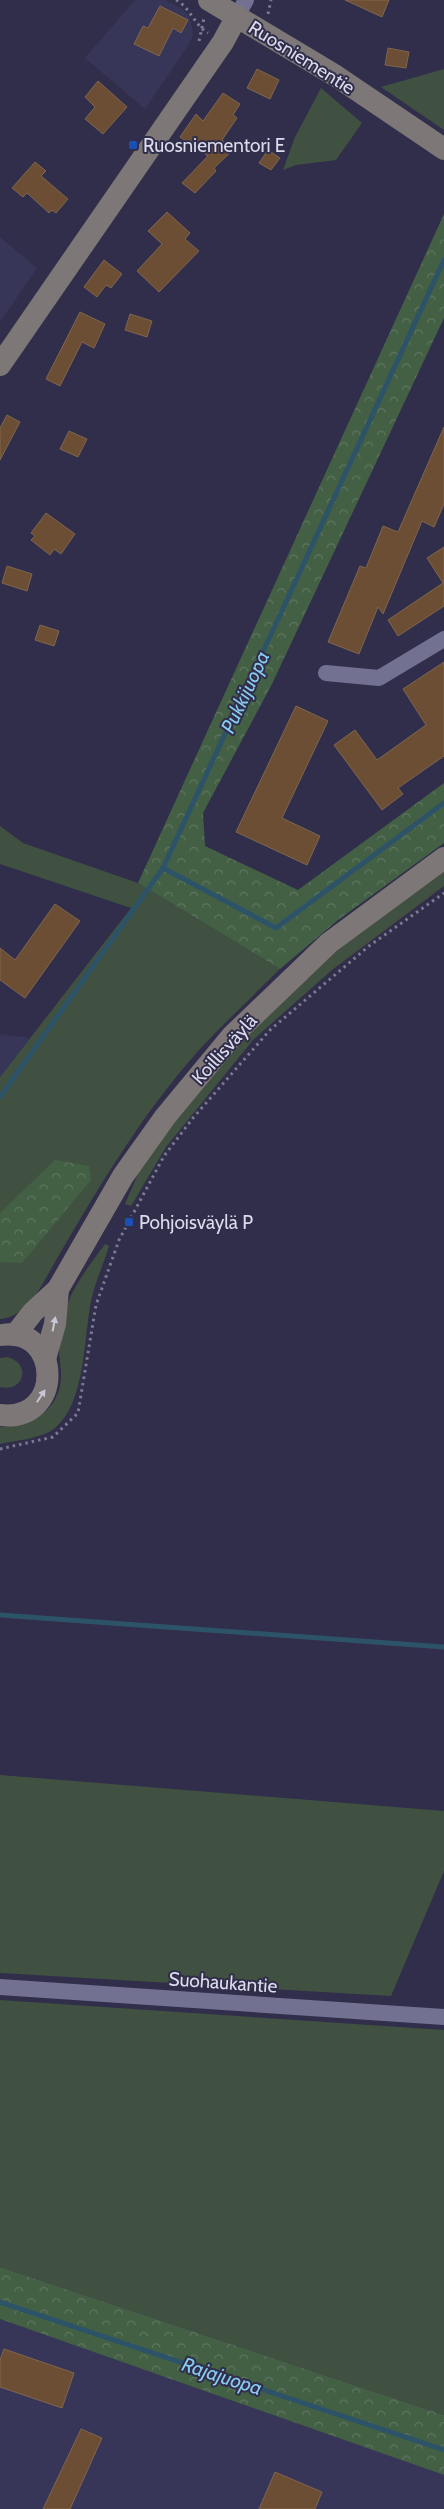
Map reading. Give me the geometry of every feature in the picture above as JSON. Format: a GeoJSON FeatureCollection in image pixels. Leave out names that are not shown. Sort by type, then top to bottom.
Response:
{"type":"FeatureCollection","features":[{"type":"Feature","properties":{"kind":"street"},"geometry":{"type":"LineString","coordinates":[[209,0],[241,8]]}},
{"type":"Feature","properties":{"kind":"street","name":"Ruosniementie"},"geometry":{"type":"LineString","coordinates":[[0,365],[217,50],[241,8],[336,76],[444,149]]}},
{"type":"Feature","properties":{"kind":"street"},"geometry":{"type":"LineString","coordinates":[[326,673],[378,678],[444,638]]}},
{"type":"Feature","properties":{"kind":"street","name":"Koillisväylä"},"geometry":{"type":"LineString","coordinates":[[8,1335],[58,1289],[123,1176],[165,1117],[232,1036],[329,943],[444,858]]}},
{"type":"Feature","properties":{"kind":"street","name":"Koillisväylä"},"geometry":{"type":"LineString","coordinates":[[0,1415],[20,1414],[39,1402],[48,1381],[46,1359],[55,1324],[58,1289]]}},
{"type":"Feature","properties":{"kind":"street"},"geometry":{"type":"LineString","coordinates":[[8,1335],[28,1339],[38,1347],[46,1359]]}},
{"type":"Feature","properties":{"kind":"street","name":"Suohaukantie"},"geometry":{"type":"LineString","coordinates":[[0,1987],[444,2018]]}},
{"type":"Feature","properties":{"kind":"path"},"geometry":{"type":"LineString","coordinates":[[0,1449],[53,1438],[78,1414],[96,1305],[119,1240],[164,1156],[194,1118],[270,1030],[369,946],[444,892]]}},
{"type":"Feature","properties":{"kind":"shaded area"},"geometry":{"type":"Polygon","coordinates":[[[135,0],[165,0],[182,9],[189,16],[193,35],[189,44],[145,109],[85,58],[135,0]]]}},
{"type":"Feature","properties":{"kind":"shaded area"},"geometry":{"type":"Polygon","coordinates":[[[0,237],[37,268],[0,322],[0,237]]]}},
{"type":"Feature","properties":{"kind":"shaded area"},"geometry":{"type":"Polygon","coordinates":[[[0,1034],[30,1038],[0,1077],[0,1034]]]}},
{"type":"Feature","properties":{"kind":"shaded area"},"geometry":{"type":"Polygon","coordinates":[[[0,2319],[444,2475],[444,2509],[0,2509],[0,2319]]]}},
{"type":"Feature","properties":{"kind":"green space"},"geometry":{"type":"Polygon","coordinates":[[[444,69],[444,130],[381,87],[444,69]]]}},
{"type":"Feature","properties":{"kind":"green space"},"geometry":{"type":"Polygon","coordinates":[[[321,88],[362,123],[336,160],[296,165],[283,170],[295,137],[321,88]]]}},
{"type":"Feature","properties":{"kind":"green space"},"geometry":{"type":"Polygon","coordinates":[[[444,214],[444,318],[272,684],[203,813],[205,846],[298,890],[444,783],[444,843],[338,920],[280,969],[138,883],[444,214]]]}},
{"type":"Feature","properties":{"kind":"green space"},"geometry":{"type":"Polygon","coordinates":[[[0,826],[23,843],[138,883],[280,969],[199,1050],[175,1078],[152,1108],[111,1169],[35,1297],[15,1315],[0,1319],[0,1077],[131,908],[0,864],[0,826]]]}},
{"type":"Feature","properties":{"kind":"green space"},"geometry":{"type":"Polygon","coordinates":[[[444,870],[444,886],[332,970],[253,1040],[166,1147],[131,1206],[125,1204],[140,1169],[161,1135],[241,1039],[350,939],[444,870]]]}},
{"type":"Feature","properties":{"kind":"green space"},"geometry":{"type":"Polygon","coordinates":[[[55,1160],[89,1166],[91,1180],[22,1263],[0,1262],[0,1213],[55,1160]]]}},
{"type":"Feature","properties":{"kind":"green space"},"geometry":{"type":"Polygon","coordinates":[[[105,1244],[109,1246],[92,1297],[82,1367],[73,1401],[65,1416],[49,1432],[29,1439],[0,1444],[0,1427],[12,1426],[34,1419],[51,1406],[56,1397],[60,1386],[61,1373],[59,1338],[67,1306],[81,1278],[105,1244]]]}},
{"type":"Feature","properties":{"kind":"green space"},"geometry":{"type":"Polygon","coordinates":[[[7,1357],[15,1360],[20,1365],[22,1371],[19,1382],[15,1386],[8,1388],[0,1387],[0,1358],[7,1357]]]}},
{"type":"Feature","properties":{"kind":"green space"},"geometry":{"type":"Polygon","coordinates":[[[0,1775],[444,1811],[444,1871],[391,1996],[0,1973],[0,1775]]]}},
{"type":"Feature","properties":{"kind":"green space"},"geometry":{"type":"Polygon","coordinates":[[[0,2000],[444,2030],[444,2415],[0,2267],[0,2000]]]}},
{"type":"Feature","properties":{"kind":"green space"},"geometry":{"type":"Polygon","coordinates":[[[0,2267],[444,2415],[444,2475],[0,2319],[0,2267]]]}},
{"type":"Feature","properties":{"kind":"building"},"geometry":{"type":"Polygon","coordinates":[[[345,0],[389,0],[382,17],[345,0]]]}},
{"type":"Feature","properties":{"kind":"building"},"geometry":{"type":"Polygon","coordinates":[[[160,6],[188,20],[181,33],[173,28],[159,56],[134,44],[143,26],[148,28],[160,6]]]}},
{"type":"Feature","properties":{"kind":"building"},"geometry":{"type":"Polygon","coordinates":[[[388,48],[409,52],[406,68],[385,65],[388,48]]]}},
{"type":"Feature","properties":{"kind":"building"},"geometry":{"type":"Polygon","coordinates":[[[257,69],[279,80],[270,99],[247,88],[257,69]]]}},
{"type":"Feature","properties":{"kind":"building"},"geometry":{"type":"Polygon","coordinates":[[[98,81],[127,107],[103,134],[85,119],[95,107],[85,97],[98,81]]]}},
{"type":"Feature","properties":{"kind":"building"},"geometry":{"type":"Polygon","coordinates":[[[223,93],[240,104],[233,115],[237,118],[222,140],[233,150],[214,168],[216,171],[195,193],[182,183],[208,156],[180,137],[196,114],[203,121],[223,93]]]}},
{"type":"Feature","properties":{"kind":"building"},"geometry":{"type":"Polygon","coordinates":[[[268,150],[280,158],[271,170],[259,163],[268,150]]]}},
{"type":"Feature","properties":{"kind":"building"},"geometry":{"type":"Polygon","coordinates":[[[35,162],[46,171],[41,176],[68,199],[56,213],[52,210],[49,213],[27,193],[23,197],[12,188],[35,162]]]}},
{"type":"Feature","properties":{"kind":"building"},"geometry":{"type":"Polygon","coordinates":[[[167,212],[190,233],[185,239],[199,251],[159,292],[137,271],[162,244],[148,231],[167,212]]]}},
{"type":"Feature","properties":{"kind":"building"},"geometry":{"type":"Polygon","coordinates":[[[104,260],[122,274],[111,288],[106,285],[97,297],[84,287],[104,260]]]}},
{"type":"Feature","properties":{"kind":"building"},"geometry":{"type":"Polygon","coordinates":[[[80,312],[105,324],[94,348],[82,342],[60,386],[46,379],[80,312]]]}},
{"type":"Feature","properties":{"kind":"building"},"geometry":{"type":"Polygon","coordinates":[[[130,314],[152,321],[147,337],[125,330],[130,314]]]}},
{"type":"Feature","properties":{"kind":"building"},"geometry":{"type":"Polygon","coordinates":[[[7,415],[20,422],[0,460],[0,428],[7,415]]]}},
{"type":"Feature","properties":{"kind":"building"},"geometry":{"type":"Polygon","coordinates":[[[444,427],[444,504],[434,527],[422,521],[383,614],[378,607],[359,654],[328,642],[360,566],[366,568],[383,526],[398,532],[444,427]]]}},
{"type":"Feature","properties":{"kind":"building"},"geometry":{"type":"Polygon","coordinates":[[[69,431],[87,439],[78,457],[60,449],[69,431]]]}},
{"type":"Feature","properties":{"kind":"building"},"geometry":{"type":"Polygon","coordinates":[[[46,513],[75,534],[61,554],[54,549],[50,555],[31,540],[35,536],[31,533],[46,513]]]}},
{"type":"Feature","properties":{"kind":"building"},"geometry":{"type":"Polygon","coordinates":[[[444,547],[444,606],[398,636],[388,620],[443,583],[427,558],[444,547]]]}},
{"type":"Feature","properties":{"kind":"building"},"geometry":{"type":"Polygon","coordinates":[[[7,566],[32,574],[27,591],[2,583],[7,566]]]}},
{"type":"Feature","properties":{"kind":"building"},"geometry":{"type":"Polygon","coordinates":[[[40,625],[59,631],[54,646],[35,640],[40,625]]]}},
{"type":"Feature","properties":{"kind":"building"},"geometry":{"type":"Polygon","coordinates":[[[444,662],[444,756],[398,788],[403,794],[382,810],[334,745],[355,730],[377,760],[426,725],[403,689],[444,662]]]}},
{"type":"Feature","properties":{"kind":"building"},"geometry":{"type":"Polygon","coordinates":[[[296,706],[328,721],[282,818],[320,836],[307,865],[236,832],[296,706]]]}},
{"type":"Feature","properties":{"kind":"building"},"geometry":{"type":"Polygon","coordinates":[[[55,904],[80,921],[25,998],[0,980],[0,948],[15,960],[55,904]]]}},
{"type":"Feature","properties":{"kind":"building"},"geometry":{"type":"Polygon","coordinates":[[[4,2349],[74,2373],[62,2408],[0,2387],[0,2360],[4,2349]]]}},
{"type":"Feature","properties":{"kind":"building"},"geometry":{"type":"Polygon","coordinates":[[[81,2429],[102,2438],[70,2509],[43,2509],[81,2429]]]}},
{"type":"Feature","properties":{"kind":"building"},"geometry":{"type":"Polygon","coordinates":[[[275,2472],[322,2492],[315,2509],[259,2509],[275,2472]]]}},
{"type":"Feature","properties":{"kind":"waterway","name":"Pukkijuopa"},"geometry":{"type":"LineString","coordinates":[[0,1097],[163,868],[444,260]]}},
{"type":"Feature","properties":{"kind":"waterway"},"geometry":{"type":"LineString","coordinates":[[163,868],[276,928],[444,803]]}},
{"type":"Feature","properties":{"kind":"waterway"},"geometry":{"type":"LineString","coordinates":[[0,1615],[444,1647]]}},
{"type":"Feature","properties":{"kind":"waterway","name":"Rajajuopa"},"geometry":{"type":"LineString","coordinates":[[0,2302],[444,2450]]}},
{"type":"Feature","properties":{"kind":"place","name":"Ruosniementori E"},"geometry":{"type":"Point","coordinates":[133,145]}},
{"type":"Feature","properties":{"kind":"place","name":"Pohjoisväylä P"},"geometry":{"type":"Point","coordinates":[129,1222]}}]}
